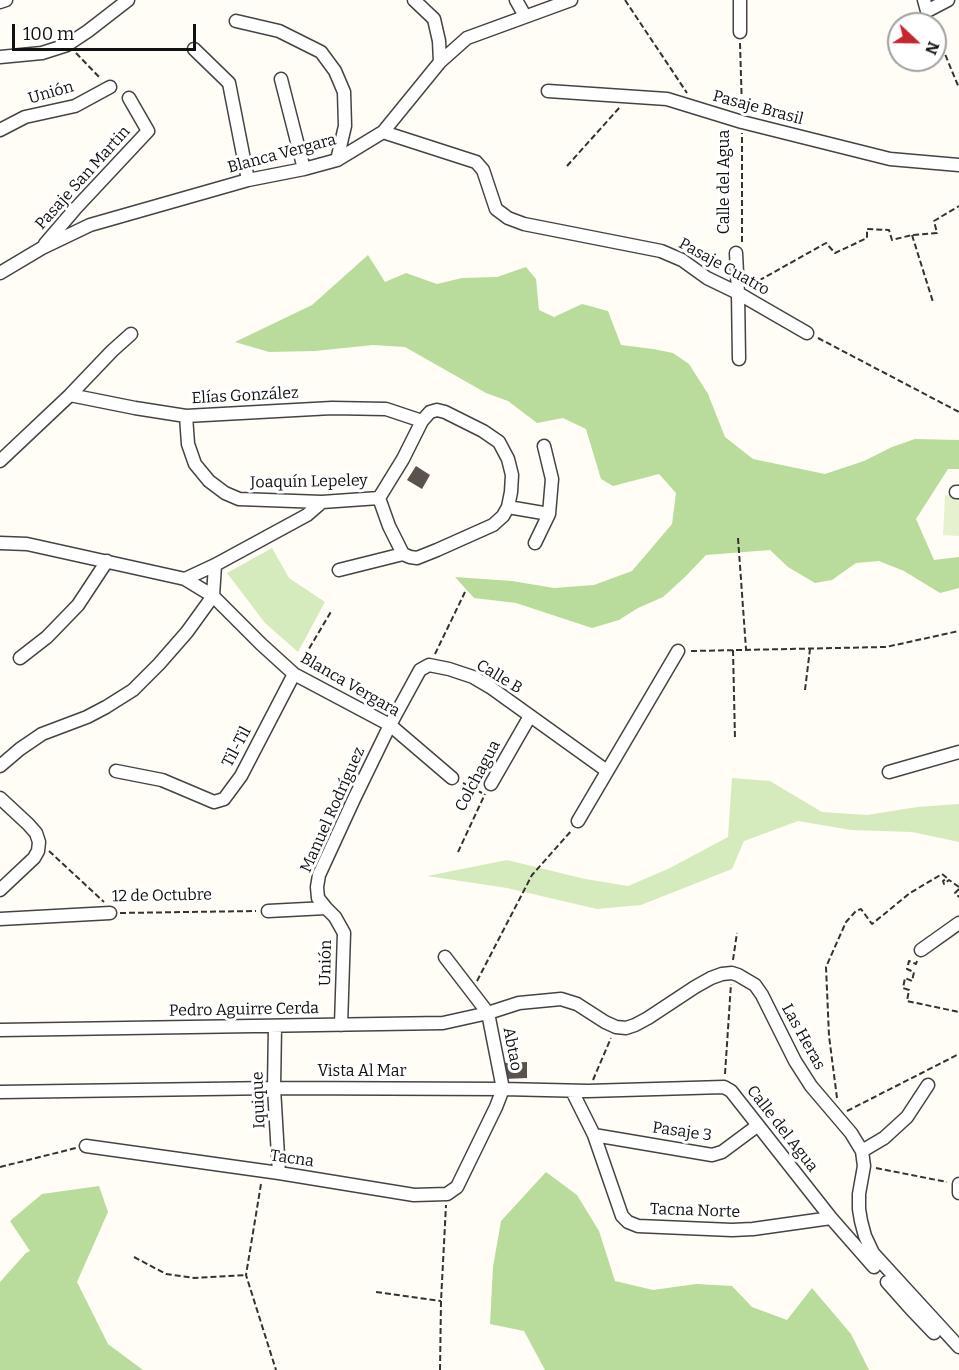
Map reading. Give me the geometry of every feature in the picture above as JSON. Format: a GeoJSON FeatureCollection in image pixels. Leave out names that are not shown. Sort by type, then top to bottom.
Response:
{"type":"FeatureCollection","features":[{"type":"Feature","properties":{"kind":"street"},"geometry":{"type":"LineString","coordinates":[[0,2],[6,0]]}},
{"type":"Feature","properties":{"kind":"street"},"geometry":{"type":"LineString","coordinates":[[0,57],[42,52],[68,45],[128,0]]}},
{"type":"Feature","properties":{"kind":"street"},"geometry":{"type":"LineString","coordinates":[[414,0],[434,19],[439,40],[440,62]]}},
{"type":"Feature","properties":{"kind":"street"},"geometry":{"type":"LineString","coordinates":[[516,0],[525,16]]}},
{"type":"Feature","properties":{"kind":"street"},"geometry":{"type":"LineString","coordinates":[[740,0],[740,32]]}},
{"type":"Feature","properties":{"kind":"street"},"geometry":{"type":"LineString","coordinates":[[926,6],[948,0]]}},
{"type":"Feature","properties":{"kind":"street","name":"Blanca Vergara"},"geometry":{"type":"LineString","coordinates":[[0,273],[42,248],[90,225],[248,180],[337,160],[383,132],[440,62],[467,38],[563,1]]}},
{"type":"Feature","properties":{"kind":"street"},"geometry":{"type":"LineString","coordinates":[[236,21],[279,31],[321,52],[335,70],[344,92],[345,126],[337,160]]}},
{"type":"Feature","properties":{"kind":"street"},"geometry":{"type":"LineString","coordinates":[[194,49],[229,84],[248,180]]}},
{"type":"Feature","properties":{"kind":"street"},"geometry":{"type":"LineString","coordinates":[[281,79],[304,169]]}},
{"type":"Feature","properties":{"kind":"street","name":"Unión"},"geometry":{"type":"LineString","coordinates":[[0,130],[26,117],[75,106],[110,87]]}},
{"type":"Feature","properties":{"kind":"street","name":"Pasaje Brasil"},"geometry":{"type":"LineString","coordinates":[[548,91],[667,99],[742,122],[890,159],[959,165]]}},
{"type":"Feature","properties":{"kind":"street","name":"Pasaje San Martin"},"geometry":{"type":"LineString","coordinates":[[42,248],[148,131],[129,98]]}},
{"type":"Feature","properties":{"kind":"street","name":"Pasaje Cuatro"},"geometry":{"type":"LineString","coordinates":[[383,132],[476,162],[483,170],[496,209],[508,218],[524,224],[661,251],[807,333]]}},
{"type":"Feature","properties":{"kind":"street","name":"Calle del Agua"},"geometry":{"type":"LineString","coordinates":[[736,253],[740,359]]}},
{"type":"Feature","properties":{"kind":"street"},"geometry":{"type":"LineString","coordinates":[[0,461],[131,334]]}},
{"type":"Feature","properties":{"kind":"street","name":"Elías González"},"geometry":{"type":"LineString","coordinates":[[70,395],[186,416],[332,408],[386,409],[422,421]]}},
{"type":"Feature","properties":{"kind":"street"},"geometry":{"type":"LineString","coordinates":[[339,570],[403,554],[417,558],[493,525],[503,516],[512,492],[512,475],[508,459],[499,442],[483,431],[445,412],[437,410],[430,412],[422,421],[403,459],[379,498],[403,554]]}},
{"type":"Feature","properties":{"kind":"street","name":"Joaquín Lepeley"},"geometry":{"type":"LineString","coordinates":[[186,416],[188,444],[195,464],[209,481],[225,494],[239,499],[322,501],[379,498]]}},
{"type":"Feature","properties":{"kind":"street"},"geometry":{"type":"LineString","coordinates":[[535,543],[549,514],[552,478],[544,446]]}},
{"type":"Feature","properties":{"kind":"street"},"geometry":{"type":"LineString","coordinates":[[185,579],[307,515],[322,501]]}},
{"type":"Feature","properties":{"kind":"street"},"geometry":{"type":"LineString","coordinates":[[508,507],[549,514]]}},
{"type":"Feature","properties":{"kind":"street","name":"Blanca Vergara"},"geometry":{"type":"LineString","coordinates":[[0,543],[27,544],[185,579],[213,596],[294,674],[390,725],[452,778]]}},
{"type":"Feature","properties":{"kind":"street"},"geometry":{"type":"LineString","coordinates":[[20,658],[47,637],[78,605],[107,561]]}},
{"type":"Feature","properties":{"kind":"street"},"geometry":{"type":"LineString","coordinates":[[0,766],[42,734],[87,717],[133,690],[187,632],[213,596],[215,565]]}},
{"type":"Feature","properties":{"kind":"street"},"geometry":{"type":"LineString","coordinates":[[578,821],[678,651]]}},
{"type":"Feature","properties":{"kind":"street"},"geometry":{"type":"LineString","coordinates":[[390,725],[420,670],[429,665]]}},
{"type":"Feature","properties":{"kind":"street","name":"Calle B"},"geometry":{"type":"LineString","coordinates":[[429,665],[473,677],[490,687],[607,771]]}},
{"type":"Feature","properties":{"kind":"street","name":"Til-Til"},"geometry":{"type":"LineString","coordinates":[[116,771],[162,780],[214,802],[224,799],[241,776],[294,674]]}},
{"type":"Feature","properties":{"kind":"street","name":"Colchagua"},"geometry":{"type":"LineString","coordinates":[[488,789],[530,716]]}},
{"type":"Feature","properties":{"kind":"street","name":"Manuel Rodríguez"},"geometry":{"type":"LineString","coordinates":[[326,908],[318,898],[317,887],[320,875],[390,725]]}},
{"type":"Feature","properties":{"kind":"street"},"geometry":{"type":"LineString","coordinates":[[889,772],[959,752]]}},
{"type":"Feature","properties":{"kind":"street"},"geometry":{"type":"LineString","coordinates":[[0,798],[36,833],[39,842],[34,858],[0,890]]}},
{"type":"Feature","properties":{"kind":"street"},"geometry":{"type":"LineString","coordinates":[[268,911],[326,908]]}},
{"type":"Feature","properties":{"kind":"street","name":"Unión"},"geometry":{"type":"LineString","coordinates":[[326,908],[336,917],[344,933],[341,1025]]}},
{"type":"Feature","properties":{"kind":"street","name":"12 de Octubre"},"geometry":{"type":"LineString","coordinates":[[0,919],[110,913]]}},
{"type":"Feature","properties":{"kind":"street"},"geometry":{"type":"LineString","coordinates":[[921,950],[959,923]]}},
{"type":"Feature","properties":{"kind":"street","name":"Abtao"},"geometry":{"type":"LineString","coordinates":[[445,957],[488,1013],[503,1089],[457,1187],[447,1194]]}},
{"type":"Feature","properties":{"kind":"street"},"geometry":{"type":"LineString","coordinates":[[488,1013],[519,1003],[561,999],[577,1004],[615,1027],[626,1028],[635,1025],[711,978],[732,973]]}},
{"type":"Feature","properties":{"kind":"street","name":"Las Heras"},"geometry":{"type":"LineString","coordinates":[[732,973],[755,985],[811,1086],[856,1140],[862,1151],[864,1166],[859,1209],[873,1253],[910,1309],[934,1333]]}},
{"type":"Feature","properties":{"kind":"street","name":"Pedro Aguirre Cerda"},"geometry":{"type":"LineString","coordinates":[[0,1030],[443,1023],[488,1013]]}},
{"type":"Feature","properties":{"kind":"street","name":"Iquique"},"geometry":{"type":"LineString","coordinates":[[274,1026],[274,1088],[279,1173]]}},
{"type":"Feature","properties":{"kind":"street"},"geometry":{"type":"LineString","coordinates":[[862,1151],[884,1138],[907,1117],[928,1085]]}},
{"type":"Feature","properties":{"kind":"street","name":"Vista Al Mar"},"geometry":{"type":"LineString","coordinates":[[0,1092],[274,1088],[588,1091],[724,1088]]}},
{"type":"Feature","properties":{"kind":"street","name":"Calle del Agua"},"geometry":{"type":"LineString","coordinates":[[724,1088],[730,1091],[831,1218],[887,1276]]}},
{"type":"Feature","properties":{"kind":"street","name":"Tacna Norte"},"geometry":{"type":"LineString","coordinates":[[572,1091],[594,1135],[622,1216],[628,1222],[638,1226],[732,1230],[831,1218]]}},
{"type":"Feature","properties":{"kind":"street","name":"Pasaje 3"},"geometry":{"type":"LineString","coordinates":[[594,1135],[712,1155],[722,1152],[757,1126]]}},
{"type":"Feature","properties":{"kind":"street","name":"Tacna"},"geometry":{"type":"LineString","coordinates":[[86,1146],[279,1173],[414,1195],[447,1194]]}},
{"type":"Feature","properties":{"kind":"street"},"geometry":{"type":"LineString","coordinates":[[959,1184],[959,1193]]}},
{"type":"Feature","properties":{"kind":"street","name":"Las Heras"},"geometry":{"type":"LineString","coordinates":[[887,1276],[959,1347]]}},
{"type":"Feature","properties":{"kind":"path"},"geometry":{"type":"LineString","coordinates":[[625,0],[698,109]]}},
{"type":"Feature","properties":{"kind":"path","name":"Calle del Agua"},"geometry":{"type":"LineString","coordinates":[[736,253],[742,253],[740,32]]}},
{"type":"Feature","properties":{"kind":"path"},"geometry":{"type":"LineString","coordinates":[[68,45],[110,87]]}},
{"type":"Feature","properties":{"kind":"path"},"geometry":{"type":"LineString","coordinates":[[947,59],[959,88]]}},
{"type":"Feature","properties":{"kind":"path"},"geometry":{"type":"LineString","coordinates":[[567,166],[630,96]]}},
{"type":"Feature","properties":{"kind":"path"},"geometry":{"type":"LineString","coordinates":[[738,293],[826,243],[836,253],[867,238],[867,229],[889,230],[892,240],[912,235],[938,233],[934,221],[959,206]]}},
{"type":"Feature","properties":{"kind":"path"},"geometry":{"type":"LineString","coordinates":[[912,235],[933,302]]}},
{"type":"Feature","properties":{"kind":"path"},"geometry":{"type":"LineString","coordinates":[[807,333],[959,412]]}},
{"type":"Feature","properties":{"kind":"path"},"geometry":{"type":"LineString","coordinates":[[738,538],[746,650]]}},
{"type":"Feature","properties":{"kind":"path"},"geometry":{"type":"LineString","coordinates":[[429,665],[465,592]]}},
{"type":"Feature","properties":{"kind":"path"},"geometry":{"type":"LineString","coordinates":[[294,674],[332,610]]}},
{"type":"Feature","properties":{"kind":"path"},"geometry":{"type":"LineString","coordinates":[[678,651],[886,648],[959,631]]}},
{"type":"Feature","properties":{"kind":"path"},"geometry":{"type":"LineString","coordinates":[[805,690],[810,649]]}},
{"type":"Feature","properties":{"kind":"path"},"geometry":{"type":"LineString","coordinates":[[734,650],[735,739]]}},
{"type":"Feature","properties":{"kind":"path"},"geometry":{"type":"LineString","coordinates":[[452,778],[488,789]]}},
{"type":"Feature","properties":{"kind":"path","name":"Colchagua"},"geometry":{"type":"LineString","coordinates":[[458,852],[488,789]]}},
{"type":"Feature","properties":{"kind":"path"},"geometry":{"type":"LineString","coordinates":[[472,992],[532,875],[578,821]]}},
{"type":"Feature","properties":{"kind":"path"},"geometry":{"type":"LineString","coordinates":[[39,842],[108,905],[110,913]]}},
{"type":"Feature","properties":{"kind":"path"},"geometry":{"type":"LineString","coordinates":[[959,897],[955,893],[959,888],[949,880],[944,884],[943,881],[947,878],[942,874],[910,893],[872,924],[861,909],[846,922],[826,967],[829,1036],[837,1094],[836,1116],[959,1054]]}},
{"type":"Feature","properties":{"kind":"path","name":"12 de Octubre"},"geometry":{"type":"LineString","coordinates":[[110,913],[268,911]]}},
{"type":"Feature","properties":{"kind":"path","name":"Calle del Agua"},"geometry":{"type":"LineString","coordinates":[[724,1088],[737,933]]}},
{"type":"Feature","properties":{"kind":"path"},"geometry":{"type":"LineString","coordinates":[[921,950],[916,964],[909,961],[907,969],[914,972],[912,981],[905,978],[903,987],[909,990],[907,1001],[959,1012]]}},
{"type":"Feature","properties":{"kind":"path"},"geometry":{"type":"LineString","coordinates":[[588,1091],[615,1027]]}},
{"type":"Feature","properties":{"kind":"path"},"geometry":{"type":"LineString","coordinates":[[0,1167],[86,1146]]}},
{"type":"Feature","properties":{"kind":"path"},"geometry":{"type":"LineString","coordinates":[[864,1166],[959,1184]]}},
{"type":"Feature","properties":{"kind":"path"},"geometry":{"type":"LineString","coordinates":[[263,1172],[246,1275],[276,1370]]}},
{"type":"Feature","properties":{"kind":"path"},"geometry":{"type":"LineString","coordinates":[[440,1370],[447,1194]]}},
{"type":"Feature","properties":{"kind":"path"},"geometry":{"type":"LineString","coordinates":[[134,1257],[166,1274],[195,1278],[246,1275]]}},
{"type":"Feature","properties":{"kind":"path"},"geometry":{"type":"LineString","coordinates":[[376,1292],[441,1301]]}},
{"type":"Feature","properties":{"kind":"green space"},"geometry":{"type":"Polygon","coordinates":[[[368,255],[385,282],[406,273],[437,284],[462,278],[497,277],[526,267],[536,279],[539,310],[554,317],[582,304],[608,311],[621,345],[673,353],[689,364],[708,394],[725,437],[753,459],[825,474],[864,461],[915,439],[959,440],[959,469],[948,469],[916,519],[934,560],[959,557],[959,588],[940,593],[904,571],[879,561],[856,563],[832,580],[815,583],[788,567],[770,550],[706,555],[663,597],[638,608],[619,620],[592,628],[516,603],[474,598],[455,577],[512,581],[554,588],[594,585],[632,571],[672,524],[676,493],[659,474],[613,486],[601,479],[586,429],[563,418],[537,423],[508,401],[486,393],[405,347],[373,345],[315,351],[269,352],[235,342],[312,305],[368,255]]]}},
{"type":"Feature","properties":{"kind":"green space"},"geometry":{"type":"Polygon","coordinates":[[[945,495],[959,496],[959,536],[943,535],[945,495]]]}},
{"type":"Feature","properties":{"kind":"green space"},"geometry":{"type":"Polygon","coordinates":[[[272,548],[289,578],[325,602],[298,652],[265,623],[227,573],[272,548]]]}},
{"type":"Feature","properties":{"kind":"green space"},"geometry":{"type":"Polygon","coordinates":[[[732,778],[770,781],[822,812],[867,815],[917,807],[959,804],[959,842],[912,832],[851,830],[798,821],[744,841],[732,869],[641,905],[597,909],[507,888],[427,876],[507,860],[585,879],[628,886],[668,869],[728,837],[732,778]]]}},
{"type":"Feature","properties":{"kind":"green space"},"geometry":{"type":"Polygon","coordinates":[[[546,1172],[577,1195],[599,1231],[615,1281],[653,1290],[696,1284],[732,1286],[752,1307],[787,1320],[812,1288],[851,1334],[869,1370],[545,1370],[524,1331],[490,1324],[493,1267],[501,1221],[546,1172]]]}},
{"type":"Feature","properties":{"kind":"green space"},"geometry":{"type":"Polygon","coordinates":[[[99,1186],[108,1212],[77,1282],[108,1344],[143,1370],[0,1370],[0,1282],[30,1251],[10,1221],[42,1194],[99,1186]]]}},
{"type":"Feature","properties":{"kind":"building"},"geometry":{"type":"Polygon","coordinates":[[[416,466],[430,475],[422,489],[407,480],[416,466]]]}},
{"type":"Feature","properties":{"kind":"building"},"geometry":{"type":"Polygon","coordinates":[[[527,1062],[527,1078],[504,1079],[503,1063],[527,1062]]]}}]}
